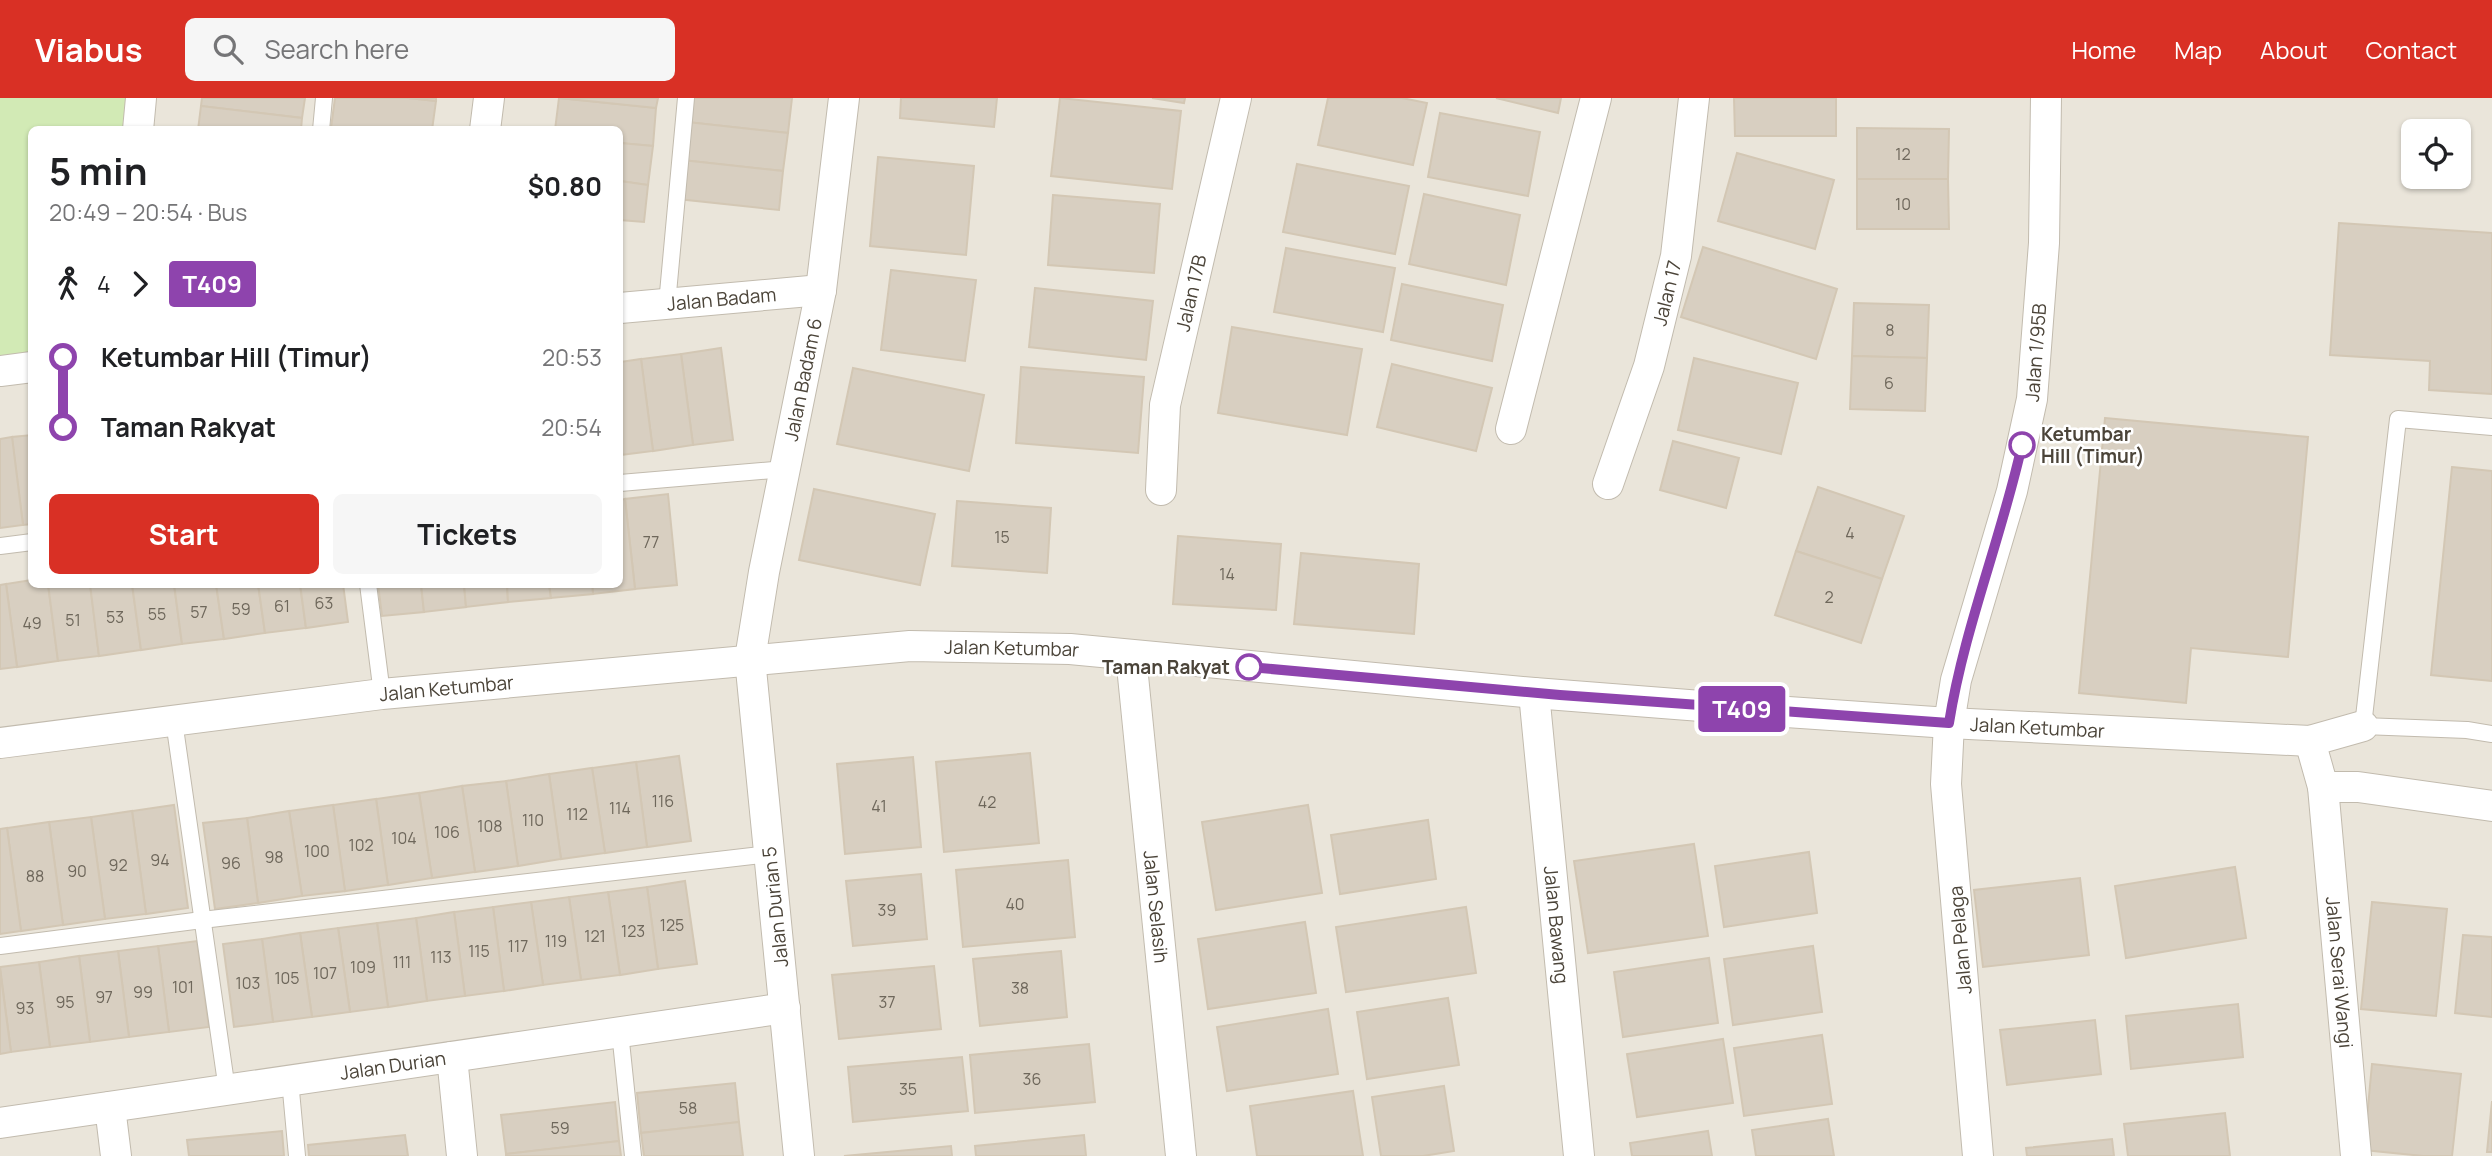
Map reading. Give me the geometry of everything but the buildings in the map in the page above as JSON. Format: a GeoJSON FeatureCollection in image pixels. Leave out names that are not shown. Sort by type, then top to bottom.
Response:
{"type":"FeatureCollection","features":[{"type":"Feature","properties":{"kind":"street"},"geometry":{"type":"LineString","coordinates":[[138,126],[141,98]]}},
{"type":"Feature","properties":{"kind":"street"},"geometry":{"type":"LineString","coordinates":[[486,126],[489,98]]}},
{"type":"Feature","properties":{"kind":"street","name":"Jalan Badam 6"},"geometry":{"type":"LineString","coordinates":[[750,659],[764,572],[821,290],[844,98]]}},
{"type":"Feature","properties":{"kind":"street","name":"Jalan 17B"},"geometry":{"type":"LineString","coordinates":[[1161,490],[1165,405],[1236,98]]}},
{"type":"Feature","properties":{"kind":"street"},"geometry":{"type":"LineString","coordinates":[[1511,429],[1596,98]]}},
{"type":"Feature","properties":{"kind":"street","name":"Jalan 17"},"geometry":{"type":"LineString","coordinates":[[1608,484],[1649,366],[1676,256],[1694,98]]}},
{"type":"Feature","properties":{"kind":"street","name":"Jalan 1/95B"},"geometry":{"type":"LineString","coordinates":[[1949,723],[1956,680],[2012,491],[2032,399],[2044,243],[2046,98]]}},
{"type":"Feature","properties":{"kind":"street","name":"Jalan Badam"},"geometry":{"type":"LineString","coordinates":[[623,308],[821,290]]}},
{"type":"Feature","properties":{"kind":"street"},"geometry":{"type":"LineString","coordinates":[[0,371],[28,368]]}},
{"type":"Feature","properties":{"kind":"street","name":"Jalan Ketumbar"},"geometry":{"type":"LineString","coordinates":[[0,743],[382,694],[910,646],[1070,649],[1534,693],[1949,723],[2310,741],[2363,726]]}},
{"type":"Feature","properties":{"kind":"street","name":"Jalan Selasih"},"geometry":{"type":"LineString","coordinates":[[1131,656],[1181,1156]]}},
{"type":"Feature","properties":{"kind":"street","name":"Jalan Durian 5"},"geometry":{"type":"LineString","coordinates":[[750,659],[799,1156]]}},
{"type":"Feature","properties":{"kind":"street","name":"Jalan Bawang"},"geometry":{"type":"LineString","coordinates":[[1534,693],[1579,1156]]}},
{"type":"Feature","properties":{"kind":"street","name":"Jalan Pelaga"},"geometry":{"type":"LineString","coordinates":[[1949,723],[1946,784],[1978,1156]]}},
{"type":"Feature","properties":{"kind":"street"},"geometry":{"type":"LineString","coordinates":[[2310,741],[2323,787],[2358,787],[2492,806]]}},
{"type":"Feature","properties":{"kind":"street","name":"Jalan Serai Wangi"},"geometry":{"type":"LineString","coordinates":[[2323,787],[2356,1156]]}},
{"type":"Feature","properties":{"kind":"street","name":"Jalan Durian"},"geometry":{"type":"LineString","coordinates":[[0,1124],[785,1008]]}},
{"type":"Feature","properties":{"kind":"street"},"geometry":{"type":"LineString","coordinates":[[452,1057],[462,1156]]}},
{"type":"Feature","properties":{"kind":"street"},"geometry":{"type":"LineString","coordinates":[[110,1107],[116,1156]]}},
{"type":"Feature","properties":{"kind":"lane"},"geometry":{"type":"LineString","coordinates":[[321,126],[324,98]]}},
{"type":"Feature","properties":{"kind":"lane"},"geometry":{"type":"LineString","coordinates":[[667,303],[686,98]]}},
{"type":"Feature","properties":{"kind":"lane"},"geometry":{"type":"LineString","coordinates":[[2492,427],[2398,419],[2363,726],[2467,730],[2492,734]]}},
{"type":"Feature","properties":{"kind":"lane"},"geometry":{"type":"LineString","coordinates":[[623,483],[785,469]]}},
{"type":"Feature","properties":{"kind":"lane"},"geometry":{"type":"LineString","coordinates":[[0,546],[28,542]]}},
{"type":"Feature","properties":{"kind":"lane"},"geometry":{"type":"LineString","coordinates":[[369,588],[382,694]]}},
{"type":"Feature","properties":{"kind":"lane"},"geometry":{"type":"LineString","coordinates":[[174,721],[227,1090]]}},
{"type":"Feature","properties":{"kind":"lane"},"geometry":{"type":"LineString","coordinates":[[0,946],[769,854]]}},
{"type":"Feature","properties":{"kind":"lane"},"geometry":{"type":"LineString","coordinates":[[620,1032],[633,1156]]}},
{"type":"Feature","properties":{"kind":"lane"},"geometry":{"type":"LineString","coordinates":[[290,1080],[297,1156]]}},
{"type":"Feature","properties":{"kind":"shaded area"},"geometry":{"type":"Polygon","coordinates":[[[0,98],[2492,98],[2492,1156],[0,1156],[0,98]]]}},
{"type":"Feature","properties":{"kind":"green space"},"geometry":{"type":"Polygon","coordinates":[[[0,98],[141,98],[138,126],[28,126],[28,367],[0,371],[0,98]]]}},
{"type":"Feature","properties":{"kind":"bus line","name":"T409"},"geometry":{"type":"LineString","coordinates":[[1249,667],[1560,695],[1949,723],[1956,680],[2012,491],[2022,445]]}},
{"type":"Feature","properties":{"kind":"place","name":"Ketumbar Hill (Timur)"},"geometry":{"type":"Point","coordinates":[2022,445]}},
{"type":"Feature","properties":{"kind":"place","name":"Taman Rakyat"},"geometry":{"type":"Point","coordinates":[1249,667]}}]}
